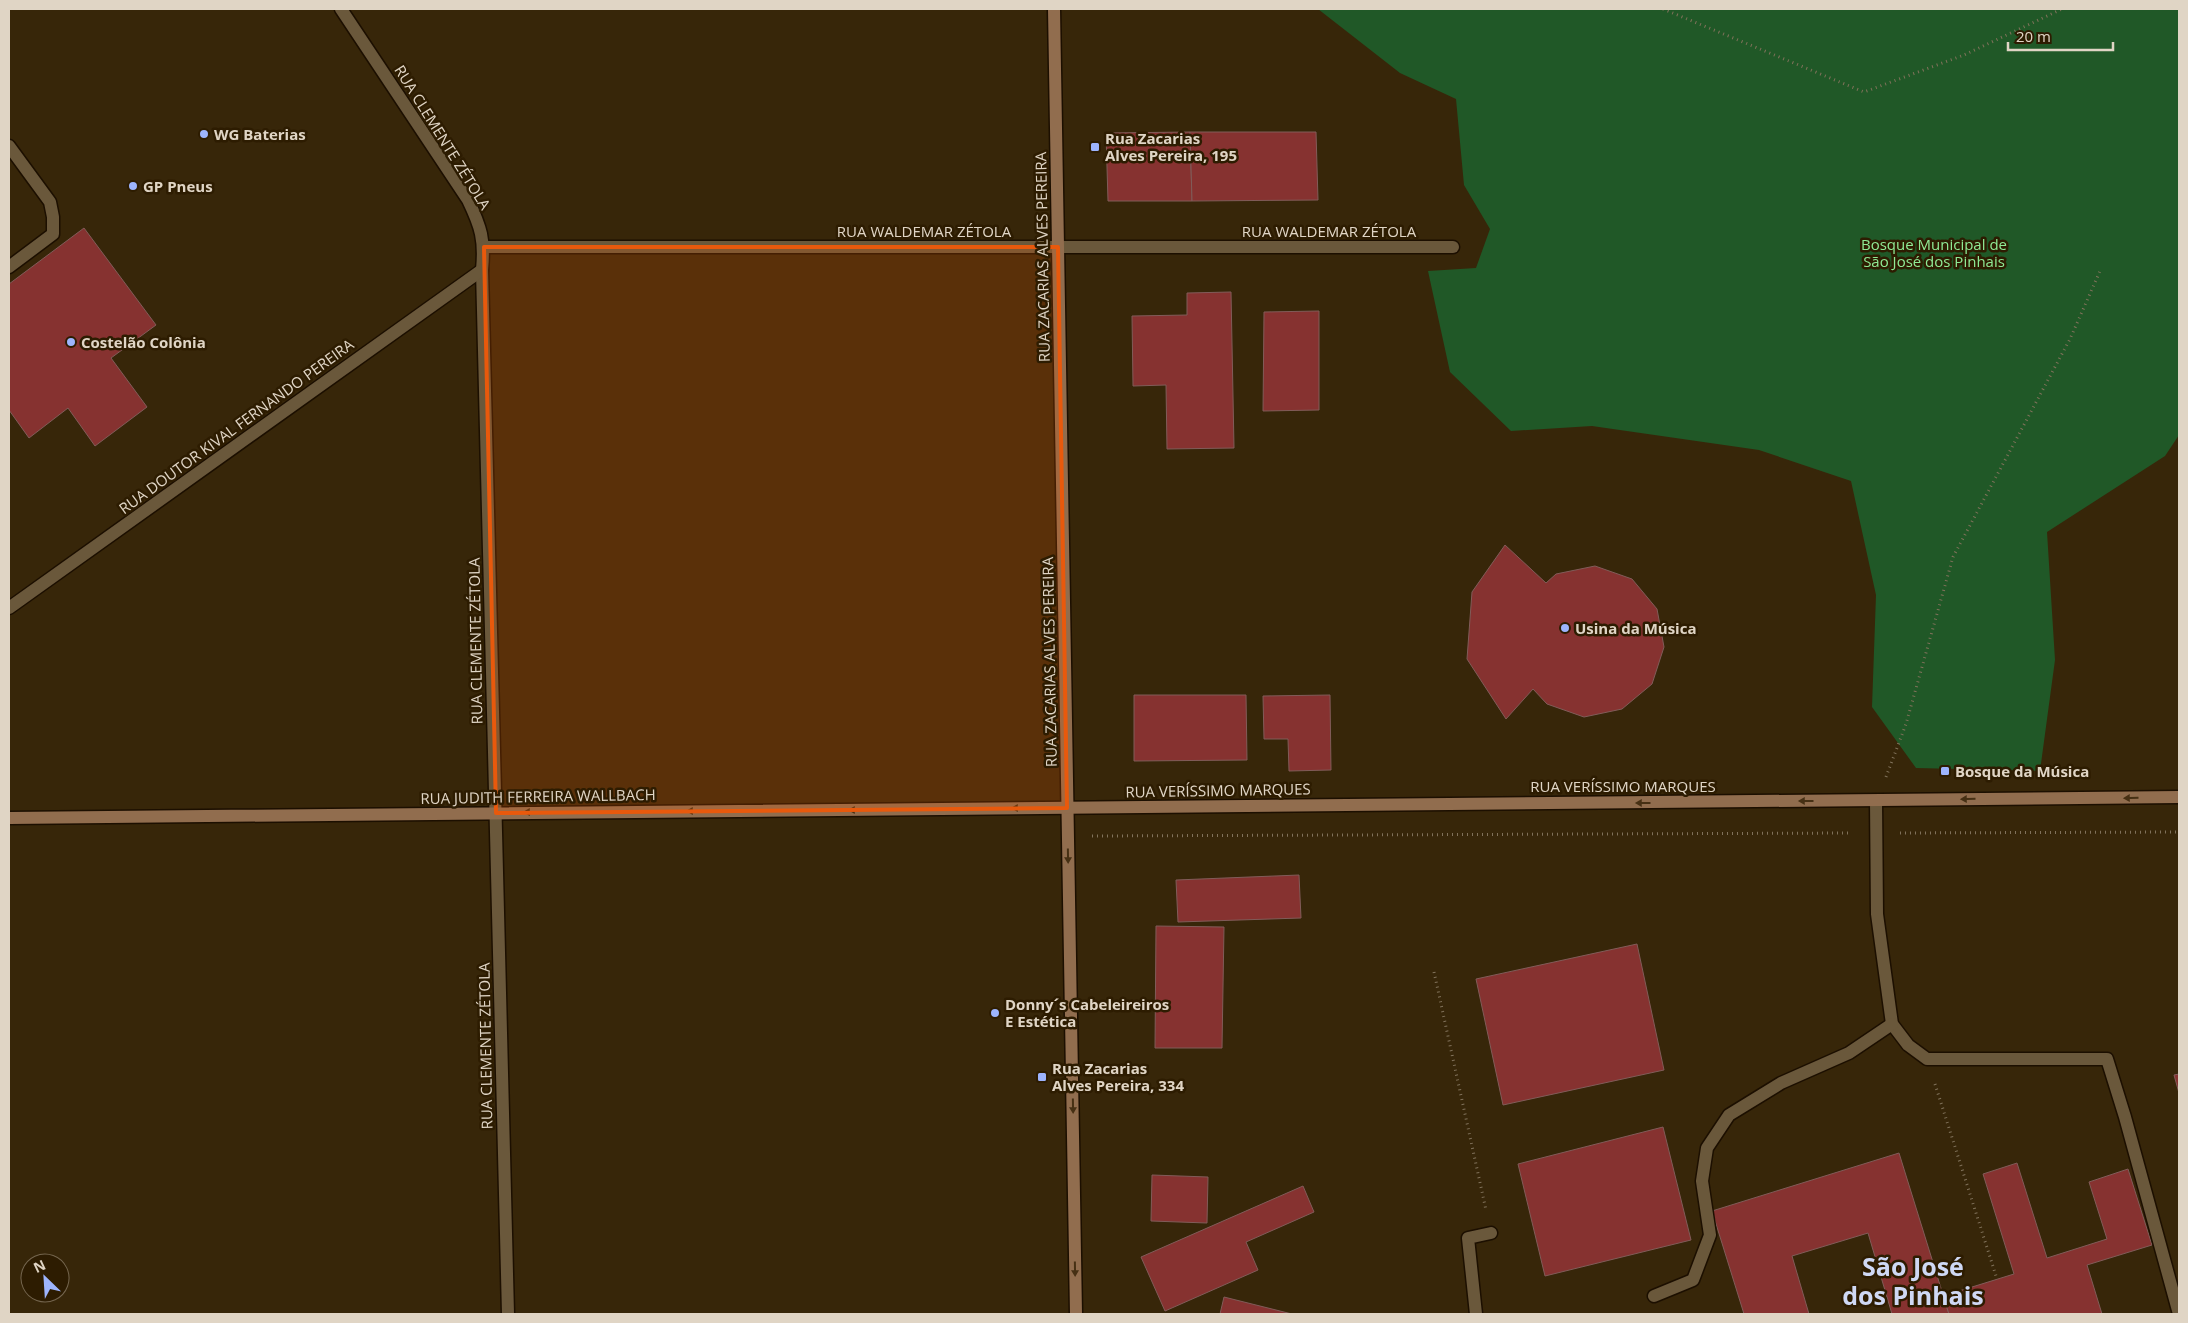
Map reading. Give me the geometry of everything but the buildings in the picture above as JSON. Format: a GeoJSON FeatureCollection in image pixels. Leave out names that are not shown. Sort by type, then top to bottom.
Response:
{"type":"FeatureCollection","features":[{"type":"Feature","properties":{"kind":"main road","name":"RUA ZACARIAS ALVES PEREIRA"},"geometry":{"type":"LineString","coordinates":[[1054,9],[1076,1314]]}},
{"type":"Feature","properties":{"kind":"main road","name":"RUA VERÍSSIMO MARQUES"},"geometry":{"type":"LineString","coordinates":[[1067,808],[2179,798]]}},
{"type":"Feature","properties":{"kind":"main road","name":"RUA JUDITH FERREIRA WALLBACH"},"geometry":{"type":"LineString","coordinates":[[9,818],[1067,808]]}},
{"type":"Feature","properties":{"kind":"street","name":"RUA CLEMENTE ZÉTOLA"},"geometry":{"type":"LineString","coordinates":[[340,9],[468,200],[479,224],[484,247],[482,270],[508,1314]]}},
{"type":"Feature","properties":{"kind":"street"},"geometry":{"type":"LineString","coordinates":[[9,146],[50,202],[53,217],[53,234],[10,263]]}},
{"type":"Feature","properties":{"kind":"street","name":"RUA WALDEMAR ZÉTOLA"},"geometry":{"type":"LineString","coordinates":[[484,247],[1453,247]]}},
{"type":"Feature","properties":{"kind":"street","name":"RUA DOUTOR KIVAL FERNANDO PEREIRA"},"geometry":{"type":"LineString","coordinates":[[9,608],[482,270]]}},
{"type":"Feature","properties":{"kind":"street"},"geometry":{"type":"LineString","coordinates":[[1876,801],[1877,914],[1892,1024],[1908,1045],[1927,1059],[2108,1059],[2179,1314]]}},
{"type":"Feature","properties":{"kind":"street"},"geometry":{"type":"LineString","coordinates":[[1654,1296],[1693,1280],[1710,1235],[1702,1181],[1707,1148],[1729,1115],[1781,1083],[1849,1053],[1892,1024]]}},
{"type":"Feature","properties":{"kind":"street"},"geometry":{"type":"LineString","coordinates":[[1476,1314],[1468,1238],[1491,1233]]}},
{"type":"Feature","properties":{"kind":"path"},"geometry":{"type":"LineString","coordinates":[[1662,9],[1864,92],[1964,55],[2062,9]]}},
{"type":"Feature","properties":{"kind":"path"},"geometry":{"type":"LineString","coordinates":[[1876,801],[1906,724],[1953,557],[2070,339],[2100,272]]}},
{"type":"Feature","properties":{"kind":"path"},"geometry":{"type":"LineString","coordinates":[[1114,836],[2179,832]]}},
{"type":"Feature","properties":{"kind":"path"},"geometry":{"type":"LineString","coordinates":[[1434,972],[1491,1233]]}},
{"type":"Feature","properties":{"kind":"path"},"geometry":{"type":"LineString","coordinates":[[1927,1059],[1998,1279]]}},
{"type":"Feature","properties":{"kind":"highlighted area"},"geometry":{"type":"Polygon","coordinates":[[[484,247],[1058,247],[1067,808],[496,813],[484,247]]]}},
{"type":"Feature","properties":{"kind":"green space","name":"Bosque Municipal de São José dos Pinhais"},"geometry":{"type":"Polygon","coordinates":[[[1318,9],[2179,9],[2179,435],[2165,456],[2047,532],[2055,660],[2040,771],[1916,768],[1872,707],[1876,595],[1851,481],[1759,450],[1592,426],[1511,431],[1450,372],[1428,271],[1476,268],[1490,229],[1464,185],[1456,99],[1400,73],[1318,9]]]}},
{"type":"Feature","properties":{"kind":"place","name":"WG Baterias"},"geometry":{"type":"Point","coordinates":[204,134]}},
{"type":"Feature","properties":{"kind":"place","name":"Rua Zacarias Alves Pereira, 195"},"geometry":{"type":"Point","coordinates":[1095,147]}},
{"type":"Feature","properties":{"kind":"place","name":"GP Pneus"},"geometry":{"type":"Point","coordinates":[133,186]}},
{"type":"Feature","properties":{"kind":"place","name":"Costelão Colônia"},"geometry":{"type":"Point","coordinates":[71,342]}},
{"type":"Feature","properties":{"kind":"place","name":"Usina da Música"},"geometry":{"type":"Point","coordinates":[1565,628]}},
{"type":"Feature","properties":{"kind":"place","name":"Bosque da Música"},"geometry":{"type":"Point","coordinates":[1945,771]}},
{"type":"Feature","properties":{"kind":"place","name":"Donny´s Cabeleireiros E Estética"},"geometry":{"type":"Point","coordinates":[995,1013]}},
{"type":"Feature","properties":{"kind":"place","name":"Rua Zacarias Alves Pereira, 334"},"geometry":{"type":"Point","coordinates":[1042,1077]}},
{"type":"Feature","properties":{"kind":"district","name":"São José dos Pinhais"},"geometry":{"type":"Point","coordinates":[1913,1280]}}]}
